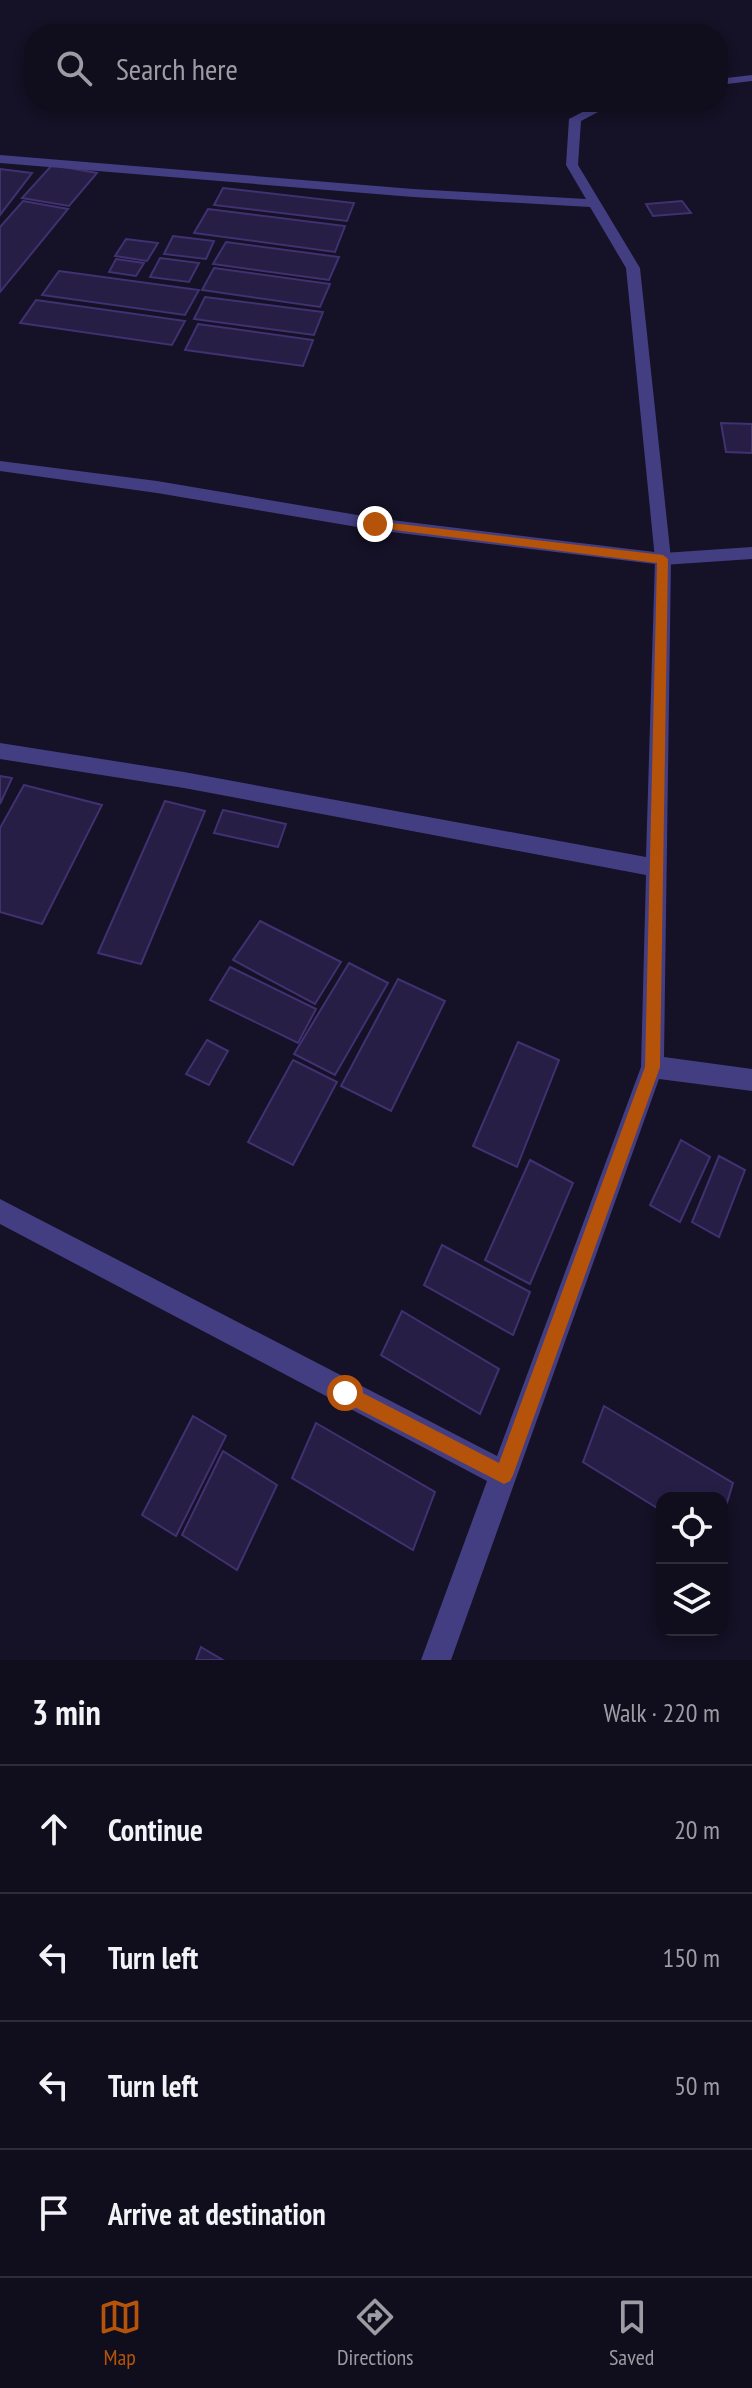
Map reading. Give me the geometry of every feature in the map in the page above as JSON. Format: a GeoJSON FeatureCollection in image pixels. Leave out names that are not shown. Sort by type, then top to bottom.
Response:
{"type":"FeatureCollection","features":[{"type":"Feature","properties":{"kind":"street"},"geometry":{"type":"LineString","coordinates":[[728,81],[752,78]]}},
{"type":"Feature","properties":{"kind":"street"},"geometry":{"type":"LineString","coordinates":[[436,1660],[652,1067],[663,559],[633,268],[572,165],[575,119],[590,112]]}},
{"type":"Feature","properties":{"kind":"street"},"geometry":{"type":"LineString","coordinates":[[0,159],[413,193],[595,203]]}},
{"type":"Feature","properties":{"kind":"street"},"geometry":{"type":"LineString","coordinates":[[0,466],[157,487],[375,524],[663,559],[752,553]]}},
{"type":"Feature","properties":{"kind":"street"},"geometry":{"type":"LineString","coordinates":[[0,751],[184,780],[656,868]]}},
{"type":"Feature","properties":{"kind":"street"},"geometry":{"type":"LineString","coordinates":[[652,1067],[752,1080]]}},
{"type":"Feature","properties":{"kind":"street"},"geometry":{"type":"LineString","coordinates":[[0,1211],[504,1475]]}},
{"type":"Feature","properties":{"kind":"building"},"geometry":{"type":"Polygon","coordinates":[[[52,165],[97,173],[69,206],[22,198],[52,165]]]}},
{"type":"Feature","properties":{"kind":"building"},"geometry":{"type":"Polygon","coordinates":[[[0,169],[32,173],[0,215],[0,169]]]}},
{"type":"Feature","properties":{"kind":"building"},"geometry":{"type":"Polygon","coordinates":[[[223,188],[354,203],[347,221],[214,205],[223,188]]]}},
{"type":"Feature","properties":{"kind":"building"},"geometry":{"type":"Polygon","coordinates":[[[23,201],[68,209],[0,292],[0,227],[23,201]]]}},
{"type":"Feature","properties":{"kind":"building"},"geometry":{"type":"Polygon","coordinates":[[[682,201],[691,213],[653,216],[646,204],[682,201]]]}},
{"type":"Feature","properties":{"kind":"building"},"geometry":{"type":"Polygon","coordinates":[[[208,209],[345,226],[335,252],[194,233],[208,209]]]}},
{"type":"Feature","properties":{"kind":"building"},"geometry":{"type":"Polygon","coordinates":[[[173,236],[214,241],[206,259],[164,254],[173,236]]]}},
{"type":"Feature","properties":{"kind":"building"},"geometry":{"type":"Polygon","coordinates":[[[126,239],[158,243],[147,261],[115,256],[126,239]]]}},
{"type":"Feature","properties":{"kind":"building"},"geometry":{"type":"Polygon","coordinates":[[[226,242],[339,257],[329,280],[213,264],[226,242]]]}},
{"type":"Feature","properties":{"kind":"building"},"geometry":{"type":"Polygon","coordinates":[[[160,258],[199,263],[189,282],[150,277],[160,258]]]}},
{"type":"Feature","properties":{"kind":"building"},"geometry":{"type":"Polygon","coordinates":[[[116,259],[144,263],[136,276],[109,272],[116,259]]]}},
{"type":"Feature","properties":{"kind":"building"},"geometry":{"type":"Polygon","coordinates":[[[214,268],[330,284],[320,307],[202,290],[214,268]]]}},
{"type":"Feature","properties":{"kind":"building"},"geometry":{"type":"Polygon","coordinates":[[[59,271],[199,290],[185,315],[42,295],[59,271]]]}},
{"type":"Feature","properties":{"kind":"building"},"geometry":{"type":"Polygon","coordinates":[[[205,297],[323,312],[314,335],[194,319],[205,297]]]}},
{"type":"Feature","properties":{"kind":"building"},"geometry":{"type":"Polygon","coordinates":[[[36,300],[185,321],[172,345],[20,323],[36,300]]]}},
{"type":"Feature","properties":{"kind":"building"},"geometry":{"type":"Polygon","coordinates":[[[198,324],[313,340],[303,366],[185,350],[198,324]]]}},
{"type":"Feature","properties":{"kind":"building"},"geometry":{"type":"Polygon","coordinates":[[[721,423],[752,424],[752,453],[726,452],[721,423]]]}},
{"type":"Feature","properties":{"kind":"building"},"geometry":{"type":"Polygon","coordinates":[[[0,776],[12,778],[0,804],[0,776]]]}},
{"type":"Feature","properties":{"kind":"building"},"geometry":{"type":"Polygon","coordinates":[[[24,785],[102,805],[42,924],[0,912],[0,828],[24,785]]]}},
{"type":"Feature","properties":{"kind":"building"},"geometry":{"type":"Polygon","coordinates":[[[165,801],[205,811],[141,964],[98,953],[165,801]]]}},
{"type":"Feature","properties":{"kind":"building"},"geometry":{"type":"Polygon","coordinates":[[[223,810],[286,824],[278,847],[214,833],[223,810]]]}},
{"type":"Feature","properties":{"kind":"building"},"geometry":{"type":"Polygon","coordinates":[[[260,921],[341,962],[315,1004],[233,960],[260,921]]]}},
{"type":"Feature","properties":{"kind":"building"},"geometry":{"type":"Polygon","coordinates":[[[349,963],[388,983],[335,1075],[294,1054],[349,963]]]}},
{"type":"Feature","properties":{"kind":"building"},"geometry":{"type":"Polygon","coordinates":[[[230,967],[316,1009],[298,1043],[210,1000],[230,967]]]}},
{"type":"Feature","properties":{"kind":"building"},"geometry":{"type":"Polygon","coordinates":[[[398,979],[445,1001],[391,1111],[341,1086],[398,979]]]}},
{"type":"Feature","properties":{"kind":"building"},"geometry":{"type":"Polygon","coordinates":[[[207,1040],[228,1051],[209,1085],[186,1074],[207,1040]]]}},
{"type":"Feature","properties":{"kind":"building"},"geometry":{"type":"Polygon","coordinates":[[[518,1042],[559,1060],[517,1167],[473,1146],[518,1042]]]}},
{"type":"Feature","properties":{"kind":"building"},"geometry":{"type":"Polygon","coordinates":[[[293,1060],[337,1082],[293,1165],[248,1142],[293,1060]]]}},
{"type":"Feature","properties":{"kind":"building"},"geometry":{"type":"Polygon","coordinates":[[[681,1140],[710,1157],[680,1222],[650,1205],[681,1140]]]}},
{"type":"Feature","properties":{"kind":"building"},"geometry":{"type":"Polygon","coordinates":[[[719,1156],[745,1170],[719,1237],[692,1222],[719,1156]]]}},
{"type":"Feature","properties":{"kind":"building"},"geometry":{"type":"Polygon","coordinates":[[[530,1160],[573,1183],[530,1284],[485,1260],[530,1160]]]}},
{"type":"Feature","properties":{"kind":"building"},"geometry":{"type":"Polygon","coordinates":[[[442,1245],[530,1292],[513,1335],[424,1285],[442,1245]]]}},
{"type":"Feature","properties":{"kind":"building"},"geometry":{"type":"Polygon","coordinates":[[[402,1311],[499,1369],[480,1414],[381,1355],[402,1311]]]}},
{"type":"Feature","properties":{"kind":"building"},"geometry":{"type":"Polygon","coordinates":[[[604,1406],[733,1483],[728,1499],[728,1492],[656,1492],[656,1507],[583,1462],[604,1406]]]}},
{"type":"Feature","properties":{"kind":"building"},"geometry":{"type":"Polygon","coordinates":[[[193,1416],[226,1436],[176,1536],[142,1515],[193,1416]]]}},
{"type":"Feature","properties":{"kind":"building"},"geometry":{"type":"Polygon","coordinates":[[[316,1423],[435,1492],[413,1550],[292,1478],[316,1423]]]}},
{"type":"Feature","properties":{"kind":"building"},"geometry":{"type":"Polygon","coordinates":[[[223,1451],[277,1485],[237,1570],[182,1535],[223,1451]]]}},
{"type":"Feature","properties":{"kind":"building"},"geometry":{"type":"Polygon","coordinates":[[[201,1647],[223,1660],[196,1660],[201,1647]]]}},
{"type":"Feature","properties":{"kind":"route"},"geometry":{"type":"LineString","coordinates":[[345,1393],[504,1475],[652,1067],[663,559],[375,524]]}}]}
